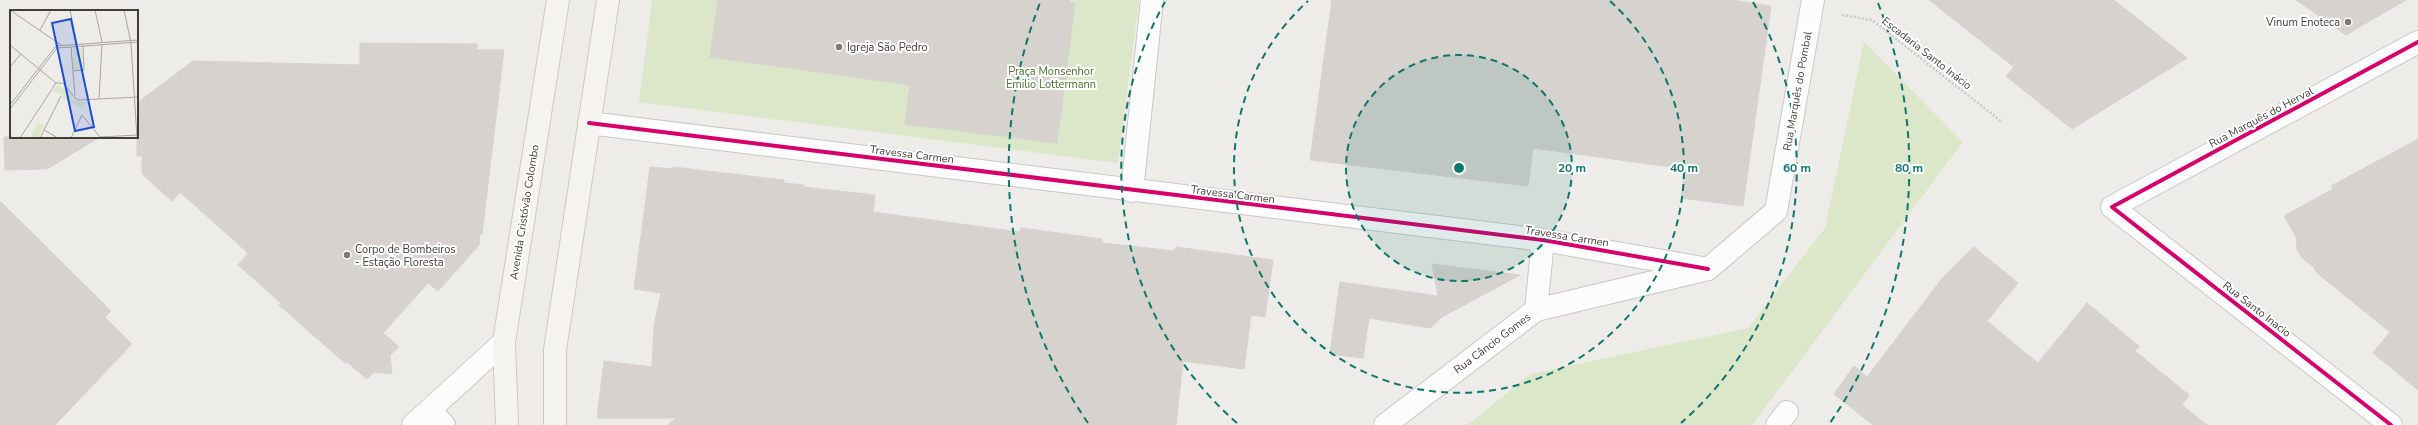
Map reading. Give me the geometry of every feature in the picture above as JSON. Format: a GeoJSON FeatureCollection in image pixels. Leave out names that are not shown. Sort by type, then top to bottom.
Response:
{"type":"FeatureCollection","features":[{"type":"Feature","properties":{"kind":"main road","name":"Avenida Cristóvão Colombo"},"geometry":{"type":"LineString","coordinates":[[507,425],[504,342],[558,0]]}},
{"type":"Feature","properties":{"kind":"main road"},"geometry":{"type":"LineString","coordinates":[[555,425],[555,350],[608,0]]}},
{"type":"Feature","properties":{"kind":"street"},"geometry":{"type":"LineString","coordinates":[[1132,191],[1152,0]]}},
{"type":"Feature","properties":{"kind":"street","name":"Rua Marquês do Pombal"},"geometry":{"type":"LineString","coordinates":[[1708,270],[1776,211],[1812,5]]}},
{"type":"Feature","properties":{"kind":"street","name":"Rua Marquês do Herval"},"geometry":{"type":"LineString","coordinates":[[2112,207],[2418,42]]}},
{"type":"Feature","properties":{"kind":"street","name":"Travessa Carmen"},"geometry":{"type":"LineString","coordinates":[[589,123],[1132,191],[1543,240],[1708,270]]}},
{"type":"Feature","properties":{"kind":"street","name":"Rua Santo Inacio"},"geometry":{"type":"LineString","coordinates":[[2112,207],[2391,425]]}},
{"type":"Feature","properties":{"kind":"street"},"geometry":{"type":"LineString","coordinates":[[1536,310],[1543,240]]}},
{"type":"Feature","properties":{"kind":"street","name":"Rua Câncio Gomes"},"geometry":{"type":"LineString","coordinates":[[1385,425],[1536,310],[1708,270]]}},
{"type":"Feature","properties":{"kind":"street"},"geometry":{"type":"LineString","coordinates":[[413,425],[437,417],[504,342]]}},
{"type":"Feature","properties":{"kind":"green space","name":"Praça Monsenhor Emilio Lottermann"},"geometry":{"type":"Polygon","coordinates":[[[652,0],[1139,0],[1118,163],[639,102],[652,0]]]}},
{"type":"Feature","properties":{"kind":"green space"},"geometry":{"type":"Polygon","coordinates":[[[1864,42],[1963,142],[1752,425],[1467,425],[1531,374],[1748,328],[1825,228],[1864,42]]]}},
{"type":"Feature","properties":{"kind":"building"},"geometry":{"type":"Polygon","coordinates":[[[718,0],[1069,0],[1069,3],[1075,3],[1057,143],[905,124],[910,85],[710,57],[718,0]]]}},
{"type":"Feature","properties":{"kind":"building"},"geometry":{"type":"Polygon","coordinates":[[[1332,0],[1732,0],[1771,6],[1743,206],[1681,198],[1685,169],[1533,148],[1528,186],[1310,160],[1332,0]]]}},
{"type":"Feature","properties":{"kind":"building"},"geometry":{"type":"Polygon","coordinates":[[[1929,0],[2114,0],[2187,58],[2072,129],[2006,76],[2014,67],[1929,0]]]}},
{"type":"Feature","properties":{"kind":"building","name":"Vinum Enoteca"},"geometry":{"type":"Polygon","coordinates":[[[2296,0],[2406,0],[2346,35],[2296,0]]]}},
{"type":"Feature","properties":{"kind":"building"},"geometry":{"type":"Polygon","coordinates":[[[360,43],[477,44],[477,50],[504,50],[482,234],[480,234],[479,245],[438,291],[428,283],[383,333],[399,347],[390,355],[392,374],[374,372],[367,379],[347,362],[345,363],[279,305],[281,303],[238,265],[248,253],[180,192],[172,201],[142,174],[142,156],[137,156],[138,102],[193,61],[360,65],[360,43]]]}},
{"type":"Feature","properties":{"kind":"building"},"geometry":{"type":"Polygon","coordinates":[[[4,137],[98,138],[47,169],[5,170],[4,137]]]}},
{"type":"Feature","properties":{"kind":"building"},"geometry":{"type":"Polygon","coordinates":[[[2418,139],[2418,390],[2373,353],[2390,332],[2317,273],[2313,266],[2303,259],[2297,250],[2296,237],[2284,216],[2333,189],[2331,186],[2418,139]]]}},
{"type":"Feature","properties":{"kind":"building"},"geometry":{"type":"Polygon","coordinates":[[[650,167],[673,169],[673,167],[784,180],[784,183],[803,185],[803,187],[875,195],[873,212],[1020,232],[1021,228],[1102,239],[1102,243],[1175,251],[1176,247],[1273,260],[1265,317],[1251,315],[1244,369],[1183,361],[1176,425],[668,425],[676,418],[597,418],[604,361],[652,367],[654,326],[661,293],[634,289],[650,167]]]}},
{"type":"Feature","properties":{"kind":"building"},"geometry":{"type":"Polygon","coordinates":[[[0,201],[111,311],[105,317],[132,344],[55,425],[0,425],[0,201]]]}},
{"type":"Feature","properties":{"kind":"building"},"geometry":{"type":"Polygon","coordinates":[[[1974,247],[2018,283],[1987,321],[2038,363],[2087,303],[2139,346],[2135,351],[2189,395],[2182,405],[2207,425],[1873,425],[1834,394],[1854,366],[1867,377],[1944,276],[1974,247]]]}},
{"type":"Feature","properties":{"kind":"building"},"geometry":{"type":"Polygon","coordinates":[[[1432,264],[1520,275],[1442,317],[1430,328],[1369,318],[1363,358],[1330,354],[1340,282],[1438,296],[1432,264]]]}},
{"type":"Feature","properties":{"kind":"cycle path"},"geometry":{"type":"LineString","coordinates":[[2391,425],[2112,207],[2418,42]]}},
{"type":"Feature","properties":{"kind":"cycle path"},"geometry":{"type":"LineString","coordinates":[[589,123],[1543,240],[1708,269]]}},
{"type":"Feature","properties":{"kind":"place","name":"Vinum Enoteca"},"geometry":{"type":"Point","coordinates":[2348,22]}},
{"type":"Feature","properties":{"kind":"place","name":"Igreja São Pedro"},"geometry":{"type":"Point","coordinates":[839,47]}},
{"type":"Feature","properties":{"kind":"place","name":"Corpo de Bombeiros - Estação Floresta"},"geometry":{"type":"Point","coordinates":[347,255]}}]}
